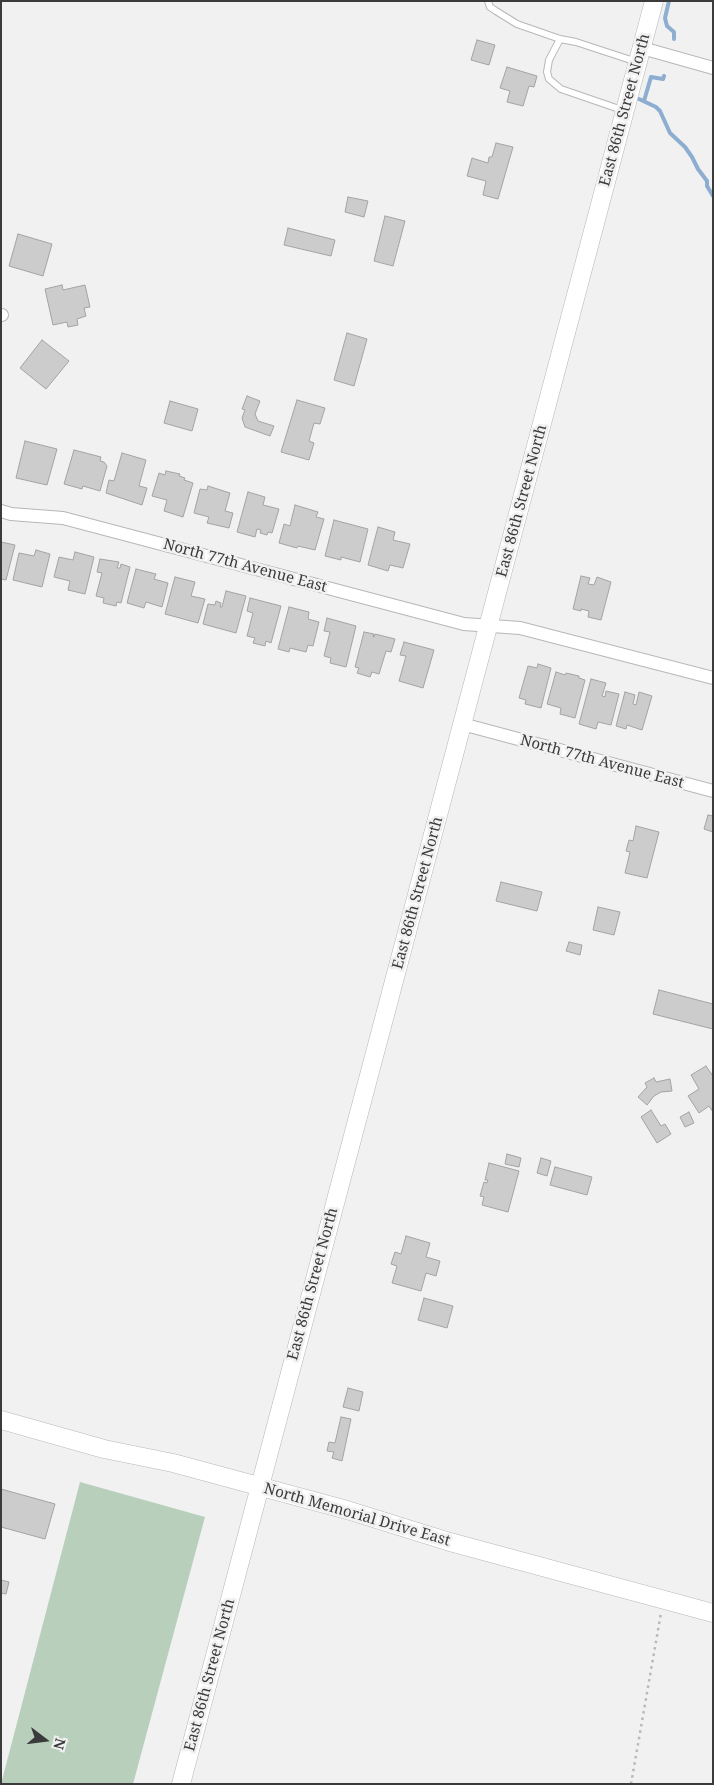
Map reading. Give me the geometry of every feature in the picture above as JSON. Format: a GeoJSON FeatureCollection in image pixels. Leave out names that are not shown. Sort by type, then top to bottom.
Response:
{"type":"FeatureCollection","features":[{"type":"Feature","properties":{"kind":"street","name":"East 86th Street North"},"geometry":{"type":"LineString","coordinates":[[181,1784],[654,1]]}},
{"type":"Feature","properties":{"kind":"street"},"geometry":{"type":"LineString","coordinates":[[640,55],[713,68]]}},
{"type":"Feature","properties":{"kind":"street","name":"North 77th Avenue East"},"geometry":{"type":"LineString","coordinates":[[1,511],[10,514],[63,518],[464,624],[520,628],[713,678]]}},
{"type":"Feature","properties":{"kind":"street","name":"North 77th Avenue East"},"geometry":{"type":"LineString","coordinates":[[462,724],[713,791]]}},
{"type":"Feature","properties":{"kind":"street","name":"North Memorial Drive East"},"geometry":{"type":"LineString","coordinates":[[1,1420],[104,1449],[172,1463],[347,1510],[450,1542],[713,1612]]}},
{"type":"Feature","properties":{"kind":"lane"},"geometry":{"type":"LineString","coordinates":[[488,1],[490,6],[508,19],[560,39],[640,55]]}},
{"type":"Feature","properties":{"kind":"lane"},"geometry":{"type":"LineString","coordinates":[[560,39],[549,60],[547,72],[549,79],[561,88],[625,110]]}},
{"type":"Feature","properties":{"kind":"path"},"geometry":{"type":"LineString","coordinates":[[631,1784],[663,1600]]}},
{"type":"Feature","properties":{"kind":"green space"},"geometry":{"type":"Polygon","coordinates":[[[80,1482],[205,1517],[133,1784],[1,1784],[80,1482]]]}},
{"type":"Feature","properties":{"kind":"building"},"geometry":{"type":"Polygon","coordinates":[[[477,40],[495,45],[489,65],[471,60],[477,40]]]}},
{"type":"Feature","properties":{"kind":"building"},"geometry":{"type":"Polygon","coordinates":[[[507,67],[537,76],[534,87],[529,86],[523,106],[507,102],[510,91],[500,88],[507,67]]]}},
{"type":"Feature","properties":{"kind":"building"},"geometry":{"type":"Polygon","coordinates":[[[496,143],[513,147],[498,199],[483,195],[486,181],[467,176],[472,158],[488,163],[496,143]]]}},
{"type":"Feature","properties":{"kind":"building"},"geometry":{"type":"Polygon","coordinates":[[[348,197],[368,201],[364,217],[345,212],[348,197]]]}},
{"type":"Feature","properties":{"kind":"building"},"geometry":{"type":"Polygon","coordinates":[[[385,216],[405,221],[393,266],[374,261],[385,216]]]}},
{"type":"Feature","properties":{"kind":"building"},"geometry":{"type":"Polygon","coordinates":[[[288,228],[335,240],[331,256],[284,245],[288,228]]]}},
{"type":"Feature","properties":{"kind":"building"},"geometry":{"type":"Polygon","coordinates":[[[18,234],[52,244],[43,276],[9,266],[18,234]]]}},
{"type":"Feature","properties":{"kind":"building"},"geometry":{"type":"Polygon","coordinates":[[[62,285],[63,290],[85,285],[90,307],[84,308],[86,316],[77,319],[78,325],[68,327],[67,322],[53,325],[45,289],[62,285]]]}},
{"type":"Feature","properties":{"kind":"building"},"geometry":{"type":"Polygon","coordinates":[[[347,333],[367,339],[354,386],[334,380],[347,333]]]}},
{"type":"Feature","properties":{"kind":"building"},"geometry":{"type":"Polygon","coordinates":[[[42,340],[69,361],[46,389],[20,368],[42,340]]]}},
{"type":"Feature","properties":{"kind":"building"},"geometry":{"type":"Polygon","coordinates":[[[247,396],[260,401],[255,414],[258,421],[274,426],[270,436],[245,427],[242,418],[245,410],[242,409],[247,396]]]}},
{"type":"Feature","properties":{"kind":"building"},"geometry":{"type":"Polygon","coordinates":[[[297,400],[325,408],[320,424],[314,423],[309,441],[314,443],[309,460],[281,452],[297,400]]]}},
{"type":"Feature","properties":{"kind":"building"},"geometry":{"type":"Polygon","coordinates":[[[170,401],[198,409],[192,431],[164,423],[170,401]]]}},
{"type":"Feature","properties":{"kind":"building"},"geometry":{"type":"Polygon","coordinates":[[[25,441],[57,449],[47,485],[16,478],[25,441]]]}},
{"type":"Feature","properties":{"kind":"building"},"geometry":{"type":"Polygon","coordinates":[[[74,450],[101,457],[100,461],[104,462],[107,466],[100,491],[83,486],[82,489],[64,484],[74,450]]]}},
{"type":"Feature","properties":{"kind":"building"},"geometry":{"type":"Polygon","coordinates":[[[122,453],[146,460],[139,486],[147,488],[142,505],[106,493],[109,480],[114,481],[122,453]]]}},
{"type":"Feature","properties":{"kind":"building"},"geometry":{"type":"Polygon","coordinates":[[[166,471],[180,474],[179,476],[185,478],[184,480],[193,483],[183,517],[164,511],[167,500],[152,496],[159,473],[165,475],[166,471]]]}},
{"type":"Feature","properties":{"kind":"building"},"geometry":{"type":"Polygon","coordinates":[[[208,486],[230,493],[225,511],[233,513],[229,528],[207,523],[209,517],[194,513],[200,489],[207,490],[208,486]]]}},
{"type":"Feature","properties":{"kind":"building"},"geometry":{"type":"Polygon","coordinates":[[[248,492],[265,497],[263,505],[279,509],[272,533],[268,532],[267,535],[260,533],[261,530],[257,529],[255,537],[237,532],[248,492]]]}},
{"type":"Feature","properties":{"kind":"building"},"geometry":{"type":"Polygon","coordinates":[[[295,505],[318,512],[316,517],[324,519],[315,550],[279,543],[284,524],[290,526],[295,505]]]}},
{"type":"Feature","properties":{"kind":"building"},"geometry":{"type":"Polygon","coordinates":[[[334,520],[368,529],[360,562],[341,557],[341,560],[325,556],[334,520]]]}},
{"type":"Feature","properties":{"kind":"building"},"geometry":{"type":"Polygon","coordinates":[[[378,527],[395,532],[393,540],[410,544],[403,568],[390,565],[388,571],[368,565],[378,527]]]}},
{"type":"Feature","properties":{"kind":"building"},"geometry":{"type":"Polygon","coordinates":[[[1,542],[15,545],[6,580],[1,579],[1,542]]]}},
{"type":"Feature","properties":{"kind":"building"},"geometry":{"type":"Polygon","coordinates":[[[36,550],[50,554],[42,587],[13,580],[19,553],[34,556],[36,550]]]}},
{"type":"Feature","properties":{"kind":"building"},"geometry":{"type":"Polygon","coordinates":[[[75,552],[94,557],[85,594],[68,590],[70,581],[54,577],[59,557],[73,560],[75,552]]]}},
{"type":"Feature","properties":{"kind":"building"},"geometry":{"type":"Polygon","coordinates":[[[100,559],[119,562],[117,568],[120,568],[121,564],[130,567],[121,603],[117,602],[116,606],[103,603],[104,598],[96,596],[102,573],[97,572],[100,559]]]}},
{"type":"Feature","properties":{"kind":"building"},"geometry":{"type":"Polygon","coordinates":[[[136,569],[156,574],[154,579],[168,583],[162,607],[146,602],[144,608],[127,603],[136,569]]]}},
{"type":"Feature","properties":{"kind":"building"},"geometry":{"type":"Polygon","coordinates":[[[581,576],[590,578],[588,584],[594,585],[597,577],[611,582],[601,620],[588,617],[589,611],[573,609],[581,576]]]}},
{"type":"Feature","properties":{"kind":"building"},"geometry":{"type":"Polygon","coordinates":[[[175,577],[195,582],[191,596],[205,599],[198,623],[165,614],[175,577]]]}},
{"type":"Feature","properties":{"kind":"building"},"geometry":{"type":"Polygon","coordinates":[[[226,591],[246,596],[236,633],[203,624],[208,604],[215,605],[216,601],[221,603],[220,607],[222,607],[226,591]]]}},
{"type":"Feature","properties":{"kind":"building"},"geometry":{"type":"Polygon","coordinates":[[[250,598],[281,606],[271,643],[266,641],[265,646],[253,643],[255,638],[247,636],[253,613],[247,611],[250,598]]]}},
{"type":"Feature","properties":{"kind":"building"},"geometry":{"type":"Polygon","coordinates":[[[289,607],[309,612],[308,619],[319,622],[313,646],[308,645],[306,652],[290,648],[289,652],[278,649],[289,607]]]}},
{"type":"Feature","properties":{"kind":"building"},"geometry":{"type":"Polygon","coordinates":[[[327,618],[356,626],[346,667],[330,663],[331,658],[324,656],[330,632],[324,631],[327,618]]]}},
{"type":"Feature","properties":{"kind":"building"},"geometry":{"type":"Polygon","coordinates":[[[364,632],[374,634],[373,637],[375,634],[395,639],[391,652],[386,651],[379,674],[372,672],[370,677],[357,673],[359,668],[355,667],[364,632]]]}},
{"type":"Feature","properties":{"kind":"building"},"geometry":{"type":"Polygon","coordinates":[[[404,642],[434,650],[423,688],[399,681],[406,656],[400,655],[404,642]]]}},
{"type":"Feature","properties":{"kind":"building"},"geometry":{"type":"Polygon","coordinates":[[[538,664],[551,668],[541,708],[525,704],[526,700],[519,698],[528,666],[537,668],[538,664]]]}},
{"type":"Feature","properties":{"kind":"building"},"geometry":{"type":"Polygon","coordinates":[[[556,672],[579,676],[579,678],[585,680],[575,718],[560,714],[561,708],[547,704],[556,672]]]}},
{"type":"Feature","properties":{"kind":"building"},"geometry":{"type":"Polygon","coordinates":[[[591,679],[606,683],[602,696],[605,697],[606,691],[619,694],[611,725],[598,722],[596,729],[579,724],[591,679]]]}},
{"type":"Feature","properties":{"kind":"building"},"geometry":{"type":"Polygon","coordinates":[[[625,692],[635,695],[633,704],[636,705],[639,692],[652,696],[642,730],[627,725],[626,729],[616,726],[625,692]]]}},
{"type":"Feature","properties":{"kind":"building"},"geometry":{"type":"Polygon","coordinates":[[[708,815],[713,816],[713,832],[704,829],[708,815]]]}},
{"type":"Feature","properties":{"kind":"building"},"geometry":{"type":"Polygon","coordinates":[[[636,826],[659,832],[647,878],[625,873],[630,852],[626,851],[629,840],[633,841],[636,826]]]}},
{"type":"Feature","properties":{"kind":"building"},"geometry":{"type":"Polygon","coordinates":[[[501,882],[542,892],[537,911],[496,901],[501,882]]]}},
{"type":"Feature","properties":{"kind":"building"},"geometry":{"type":"Polygon","coordinates":[[[598,907],[620,912],[614,935],[593,930],[598,907]]]}},
{"type":"Feature","properties":{"kind":"building"},"geometry":{"type":"Polygon","coordinates":[[[569,942],[582,945],[580,955],[566,951],[569,942]]]}},
{"type":"Feature","properties":{"kind":"building"},"geometry":{"type":"Polygon","coordinates":[[[659,990],[713,1004],[713,1029],[653,1014],[659,990]]]}},
{"type":"Feature","properties":{"kind":"building"},"geometry":{"type":"Polygon","coordinates":[[[706,1066],[713,1076],[713,1112],[709,1106],[699,1113],[688,1096],[699,1089],[691,1075],[706,1066]]]}},
{"type":"Feature","properties":{"kind":"building"},"geometry":{"type":"Polygon","coordinates":[[[654,1078],[656,1082],[670,1079],[672,1091],[661,1092],[654,1096],[647,1105],[638,1097],[647,1087],[645,1083],[654,1078]]]}},
{"type":"Feature","properties":{"kind":"building"},"geometry":{"type":"Polygon","coordinates":[[[651,1110],[661,1126],[665,1124],[671,1134],[657,1143],[641,1117],[651,1110]]]}},
{"type":"Feature","properties":{"kind":"building"},"geometry":{"type":"Polygon","coordinates":[[[689,1112],[694,1123],[685,1127],[680,1117],[689,1112]]]}},
{"type":"Feature","properties":{"kind":"building"},"geometry":{"type":"Polygon","coordinates":[[[507,1154],[521,1158],[519,1167],[505,1164],[507,1154]]]}},
{"type":"Feature","properties":{"kind":"building"},"geometry":{"type":"Polygon","coordinates":[[[541,1158],[551,1161],[547,1176],[537,1173],[541,1158]]]}},
{"type":"Feature","properties":{"kind":"building"},"geometry":{"type":"Polygon","coordinates":[[[489,1163],[519,1171],[508,1212],[482,1205],[484,1197],[480,1196],[484,1182],[487,1183],[488,1180],[485,1180],[489,1163]]]}},
{"type":"Feature","properties":{"kind":"building"},"geometry":{"type":"Polygon","coordinates":[[[555,1167],[592,1177],[587,1195],[550,1185],[555,1167]]]}},
{"type":"Feature","properties":{"kind":"building"},"geometry":{"type":"Polygon","coordinates":[[[406,1236],[430,1243],[426,1257],[440,1261],[436,1276],[426,1273],[421,1291],[392,1283],[397,1266],[391,1264],[395,1252],[401,1254],[406,1236]]]}},
{"type":"Feature","properties":{"kind":"building"},"geometry":{"type":"Polygon","coordinates":[[[424,1298],[453,1306],[447,1328],[418,1320],[424,1298]]]}},
{"type":"Feature","properties":{"kind":"building"},"geometry":{"type":"Polygon","coordinates":[[[348,1388],[363,1392],[359,1411],[343,1407],[348,1388]]]}},
{"type":"Feature","properties":{"kind":"building"},"geometry":{"type":"Polygon","coordinates":[[[341,1417],[351,1419],[342,1461],[332,1458],[334,1452],[327,1451],[329,1442],[335,1443],[341,1417]]]}},
{"type":"Feature","properties":{"kind":"building"},"geometry":{"type":"Polygon","coordinates":[[[1,1489],[55,1504],[45,1539],[1,1527],[1,1489]]]}},
{"type":"Feature","properties":{"kind":"building"},"geometry":{"type":"Polygon","coordinates":[[[1,1580],[9,1582],[6,1594],[1,1593],[1,1580]]]}},
{"type":"Feature","properties":{"kind":"waterway"},"geometry":{"type":"LineString","coordinates":[[669,1],[665,18],[667,26],[674,32],[674,39]]}},
{"type":"Feature","properties":{"kind":"waterway"},"geometry":{"type":"LineString","coordinates":[[644,101],[651,77],[663,79],[664,76]]}},
{"type":"Feature","properties":{"kind":"waterway"},"geometry":{"type":"LineString","coordinates":[[639,99],[660,111],[670,133],[685,147],[692,157],[707,181],[707,186],[713,196]]}}]}
